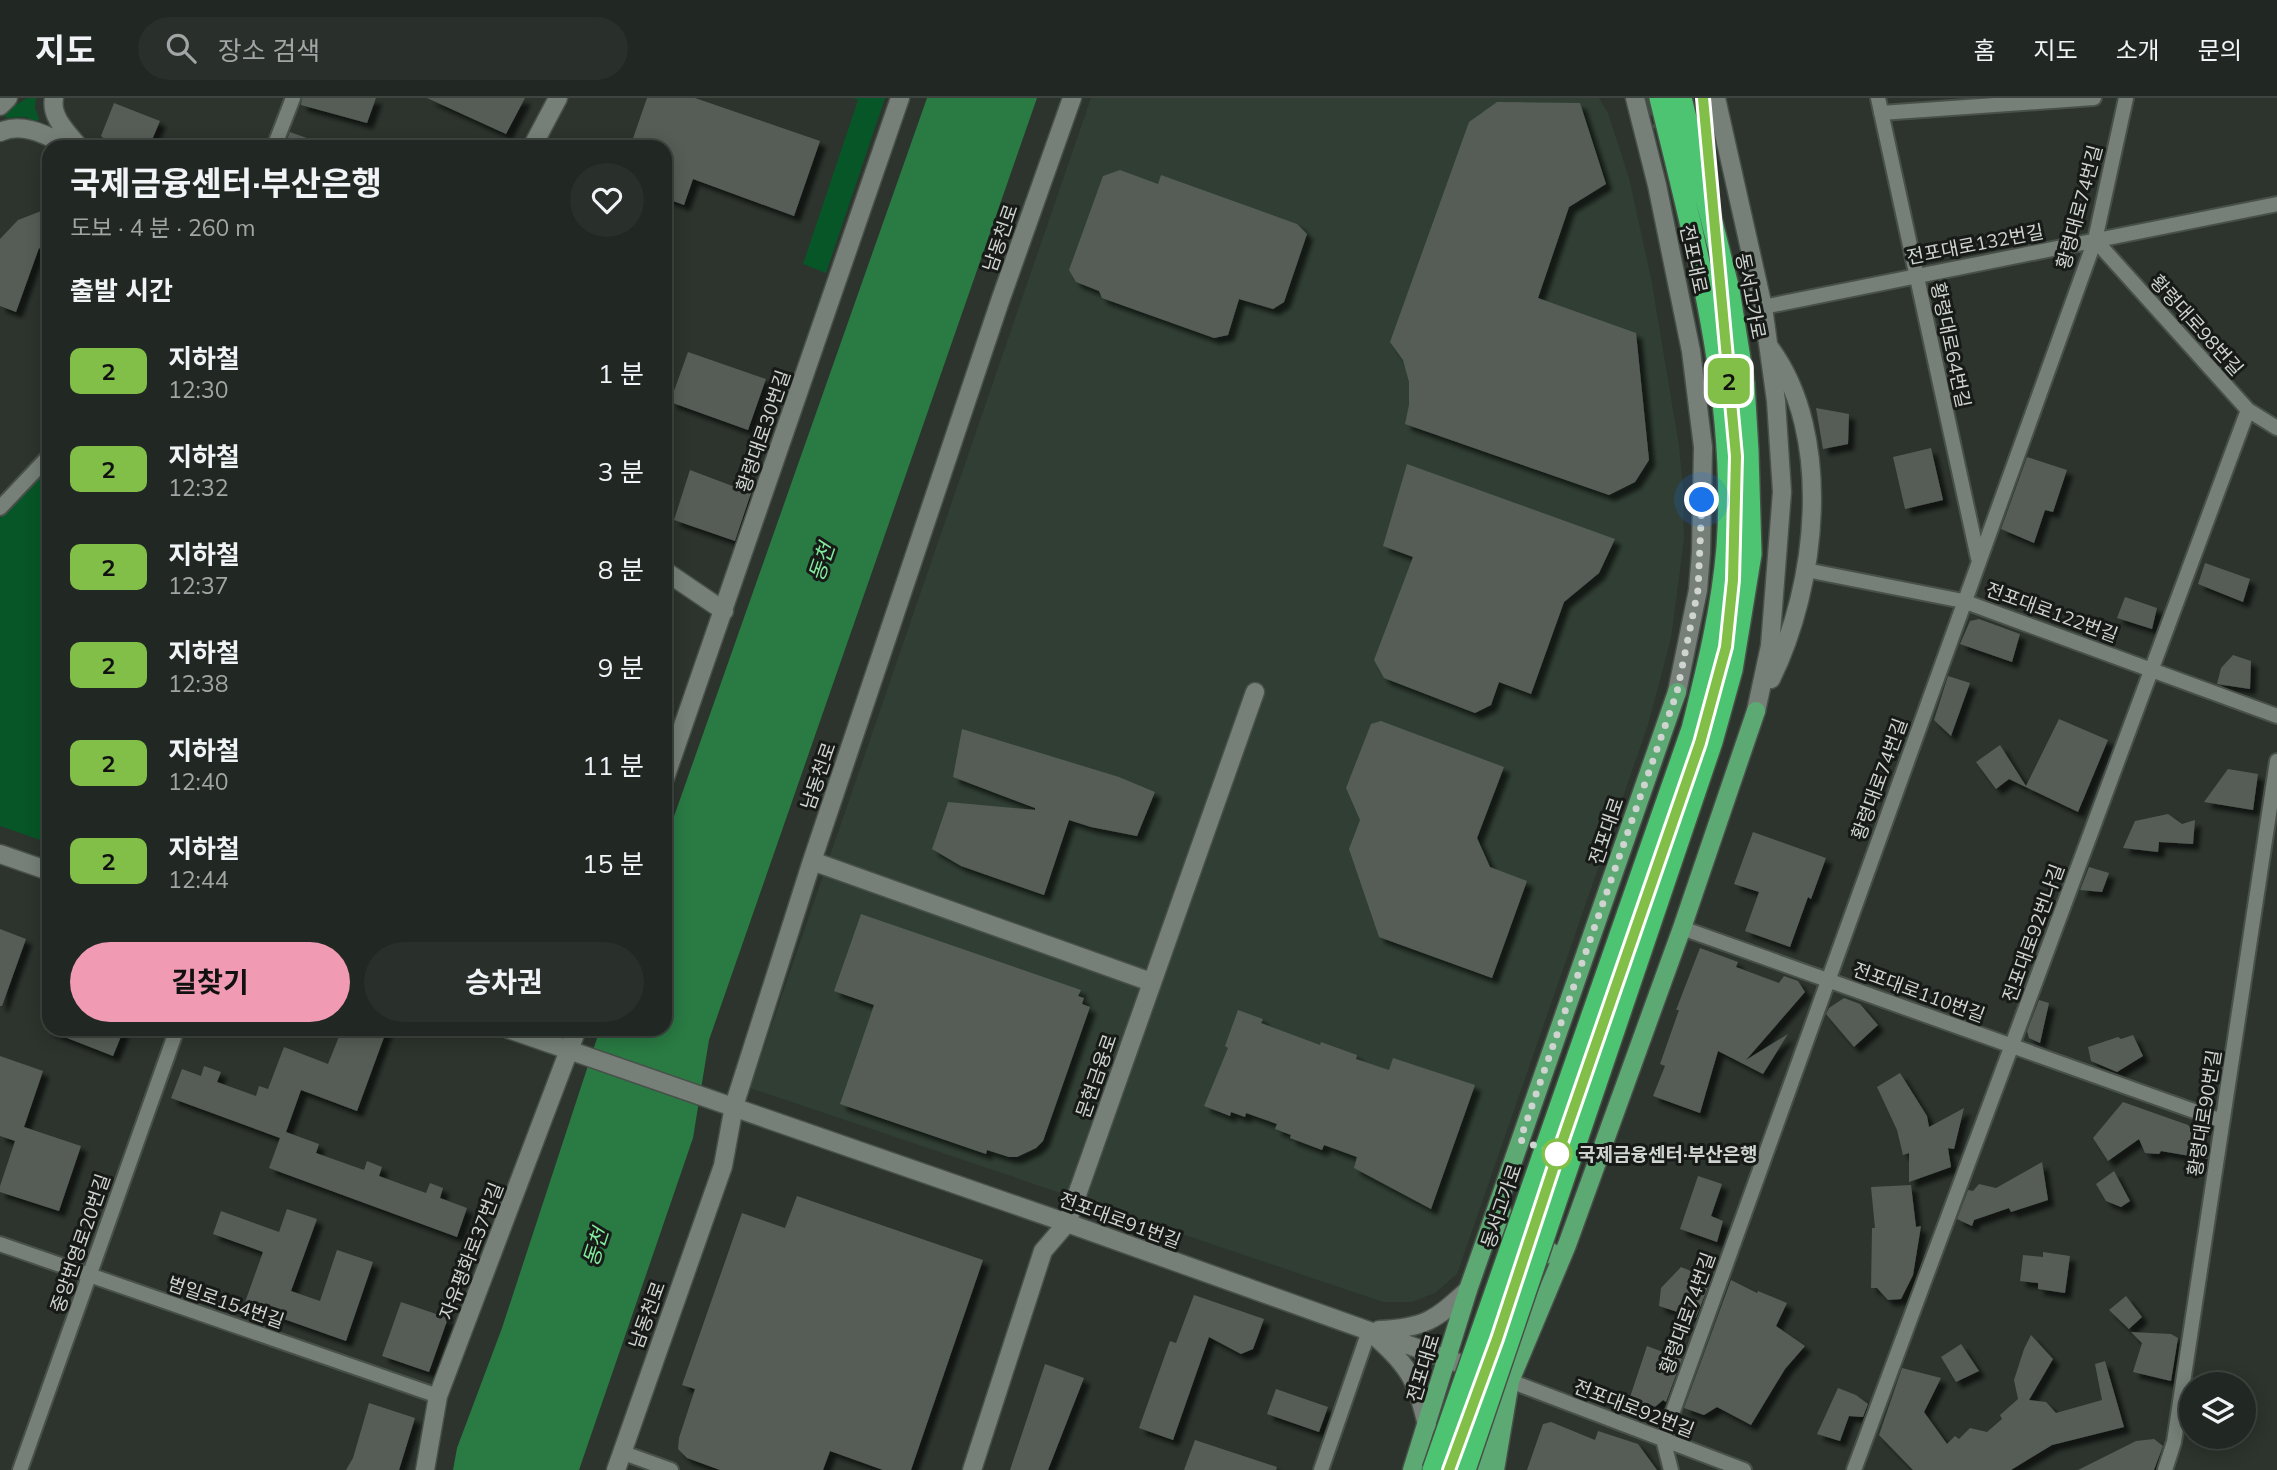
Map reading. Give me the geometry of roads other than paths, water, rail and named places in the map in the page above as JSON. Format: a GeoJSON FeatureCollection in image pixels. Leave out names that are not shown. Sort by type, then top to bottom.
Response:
{"type":"FeatureCollection","features":[{"type":"Feature","properties":{"kind":"highway","name":"동서고가로"},"geometry":{"type":"LineString","coordinates":[[1433,1470],[1692,729],[1713,642],[1727,547],[1726,439],[1716,351],[1660,98]]}},
{"type":"Feature","properties":{"kind":"highway","name":"동서고가로"},"geometry":{"type":"LineString","coordinates":[[1465,1470],[1712,742],[1732,670],[1751,554],[1744,384],[1729,290],[1681,98]]}},
{"type":"Feature","properties":{"kind":"main road"},"geometry":{"type":"LineString","coordinates":[[0,106],[9,98]]}},
{"type":"Feature","properties":{"kind":"main road"},"geometry":{"type":"LineString","coordinates":[[54,98],[53,105],[59,122],[73,140]]}},
{"type":"Feature","properties":{"kind":"main road"},"geometry":{"type":"LineString","coordinates":[[536,140],[558,98]]}},
{"type":"Feature","properties":{"kind":"main road","name":"황령대로30번길"},"geometry":{"type":"LineString","coordinates":[[672,758],[900,98]]}},
{"type":"Feature","properties":{"kind":"main road","name":"남동천로"},"geometry":{"type":"LineString","coordinates":[[616,1470],[723,1166],[734,1107],[811,861],[1072,98]]}},
{"type":"Feature","properties":{"kind":"main road","name":"전포대로"},"geometry":{"type":"LineString","coordinates":[[1412,1470],[1468,1290],[1677,692],[1698,590],[1703,447],[1691,351],[1657,185],[1635,98]]}},
{"type":"Feature","properties":{"kind":"main road"},"geometry":{"type":"LineString","coordinates":[[1477,1470],[1510,1381],[1567,1245],[1682,928],[1756,711],[1770,646],[1782,492],[1776,401],[1763,307],[1722,125],[1719,98]]}},
{"type":"Feature","properties":{"kind":"main road"},"geometry":{"type":"LineString","coordinates":[[0,132],[7,128],[30,129],[55,140]]}},
{"type":"Feature","properties":{"kind":"main road"},"geometry":{"type":"LineString","coordinates":[[1756,711],[1776,670],[1795,615],[1806,570],[1813,509],[1806,439],[1798,400],[1785,368],[1768,345]]}},
{"type":"Feature","properties":{"kind":"main road"},"geometry":{"type":"LineString","coordinates":[[672,576],[724,611]]}},
{"type":"Feature","properties":{"kind":"main road","name":"문현금융로"},"geometry":{"type":"LineString","coordinates":[[972,1470],[1043,1251],[1067,1223],[1255,692]]}},
{"type":"Feature","properties":{"kind":"main road"},"geometry":{"type":"LineString","coordinates":[[0,854],[42,869]]}},
{"type":"Feature","properties":{"kind":"main road"},"geometry":{"type":"LineString","coordinates":[[811,861],[1151,982]]}},
{"type":"Feature","properties":{"kind":"main road","name":"전포대로91번길"},"geometry":{"type":"LineString","coordinates":[[529,1036],[1510,1381]]}},
{"type":"Feature","properties":{"kind":"main road"},"geometry":{"type":"LineString","coordinates":[[569,1050],[574,1036]]}},
{"type":"Feature","properties":{"kind":"main road","name":"자유평화로37번길"},"geometry":{"type":"LineString","coordinates":[[425,1470],[438,1396],[569,1050]]}},
{"type":"Feature","properties":{"kind":"main road"},"geometry":{"type":"LineString","coordinates":[[1499,1202],[1511,1245],[1543,1256],[1567,1245]]}},
{"type":"Feature","properties":{"kind":"main road"},"geometry":{"type":"LineString","coordinates":[[1369,1331],[1407,1329],[1438,1317],[1468,1290]]}},
{"type":"Feature","properties":{"kind":"main road"},"geometry":{"type":"LineString","coordinates":[[1369,1331],[1400,1358],[1419,1388],[1427,1425]]}},
{"type":"Feature","properties":{"kind":"main road"},"geometry":{"type":"LineString","coordinates":[[1495,1470],[1510,1381]]}},
{"type":"Feature","properties":{"kind":"street"},"geometry":{"type":"LineString","coordinates":[[277,140],[293,98]]}},
{"type":"Feature","properties":{"kind":"street"},"geometry":{"type":"LineString","coordinates":[[1879,105],[2094,98]]}},
{"type":"Feature","properties":{"kind":"street","name":"황령대로74번길"},"geometry":{"type":"LineString","coordinates":[[1663,1439],[2095,240],[2126,98]]}},
{"type":"Feature","properties":{"kind":"street","name":"황령대로64번길"},"geometry":{"type":"LineString","coordinates":[[1879,105],[1978,560]]}},
{"type":"Feature","properties":{"kind":"street","name":"전포대로132번길"},"geometry":{"type":"LineString","coordinates":[[1763,307],[2277,204]]}},
{"type":"Feature","properties":{"kind":"street","name":"황령대로98번길"},"geometry":{"type":"LineString","coordinates":[[2095,240],[2248,410],[2277,428]]}},
{"type":"Feature","properties":{"kind":"street","name":"전포대로92번나길"},"geometry":{"type":"LineString","coordinates":[[1854,1470],[2248,410]]}},
{"type":"Feature","properties":{"kind":"street"},"geometry":{"type":"LineString","coordinates":[[0,508],[42,463]]}},
{"type":"Feature","properties":{"kind":"street","name":"전포대로122번길"},"geometry":{"type":"LineString","coordinates":[[1806,570],[1963,601],[2277,716]]}},
{"type":"Feature","properties":{"kind":"street","name":"황령대로90번길"},"geometry":{"type":"LineString","coordinates":[[2165,1470],[2174,1442],[2277,761]]}},
{"type":"Feature","properties":{"kind":"street","name":"전포대로110번길"},"geometry":{"type":"LineString","coordinates":[[1682,928],[2222,1121]]}},
{"type":"Feature","properties":{"kind":"street","name":"중앙번영로20번길"},"geometry":{"type":"LineString","coordinates":[[20,1470],[174,1036]]}},
{"type":"Feature","properties":{"kind":"street","name":"범일로154번길"},"geometry":{"type":"LineString","coordinates":[[0,1244],[438,1396]]}},
{"type":"Feature","properties":{"kind":"street"},"geometry":{"type":"LineString","coordinates":[[1321,1470],[1369,1331]]}},
{"type":"Feature","properties":{"kind":"street","name":"전포대로92번길"},"geometry":{"type":"LineString","coordinates":[[1510,1381],[1744,1470]]}},
{"type":"Feature","properties":{"kind":"street"},"geometry":{"type":"LineString","coordinates":[[1663,1439],[1671,1470]]}},
{"type":"Feature","properties":{"kind":"street"},"geometry":{"type":"LineString","coordinates":[[621,1452],[671,1470]]}},
{"type":"Feature","properties":{"kind":"water","name":"동천"},"geometry":{"type":"Polygon","coordinates":[[[927,98],[1037,98],[709,1040],[693,1138],[579,1470],[453,1470],[457,1448],[502,1328],[598,1036],[672,1036],[672,822],[927,98]]]}},
{"type":"Feature","properties":{"kind":"tunnel"},"geometry":{"type":"LineString","coordinates":[[1645,98],[1649,129]]}},
{"type":"Feature","properties":{"kind":"metro line","name":"2"},"geometry":{"type":"LineString","coordinates":[[1449,1470],[1497,1339],[1700,743],[1726,647],[1733,580],[1736,456],[1703,98]]}},
{"type":"Feature","properties":{"kind":"place","name":"국제금융센터·부산은행"},"geometry":{"type":"Point","coordinates":[1557,1154]}}]}
